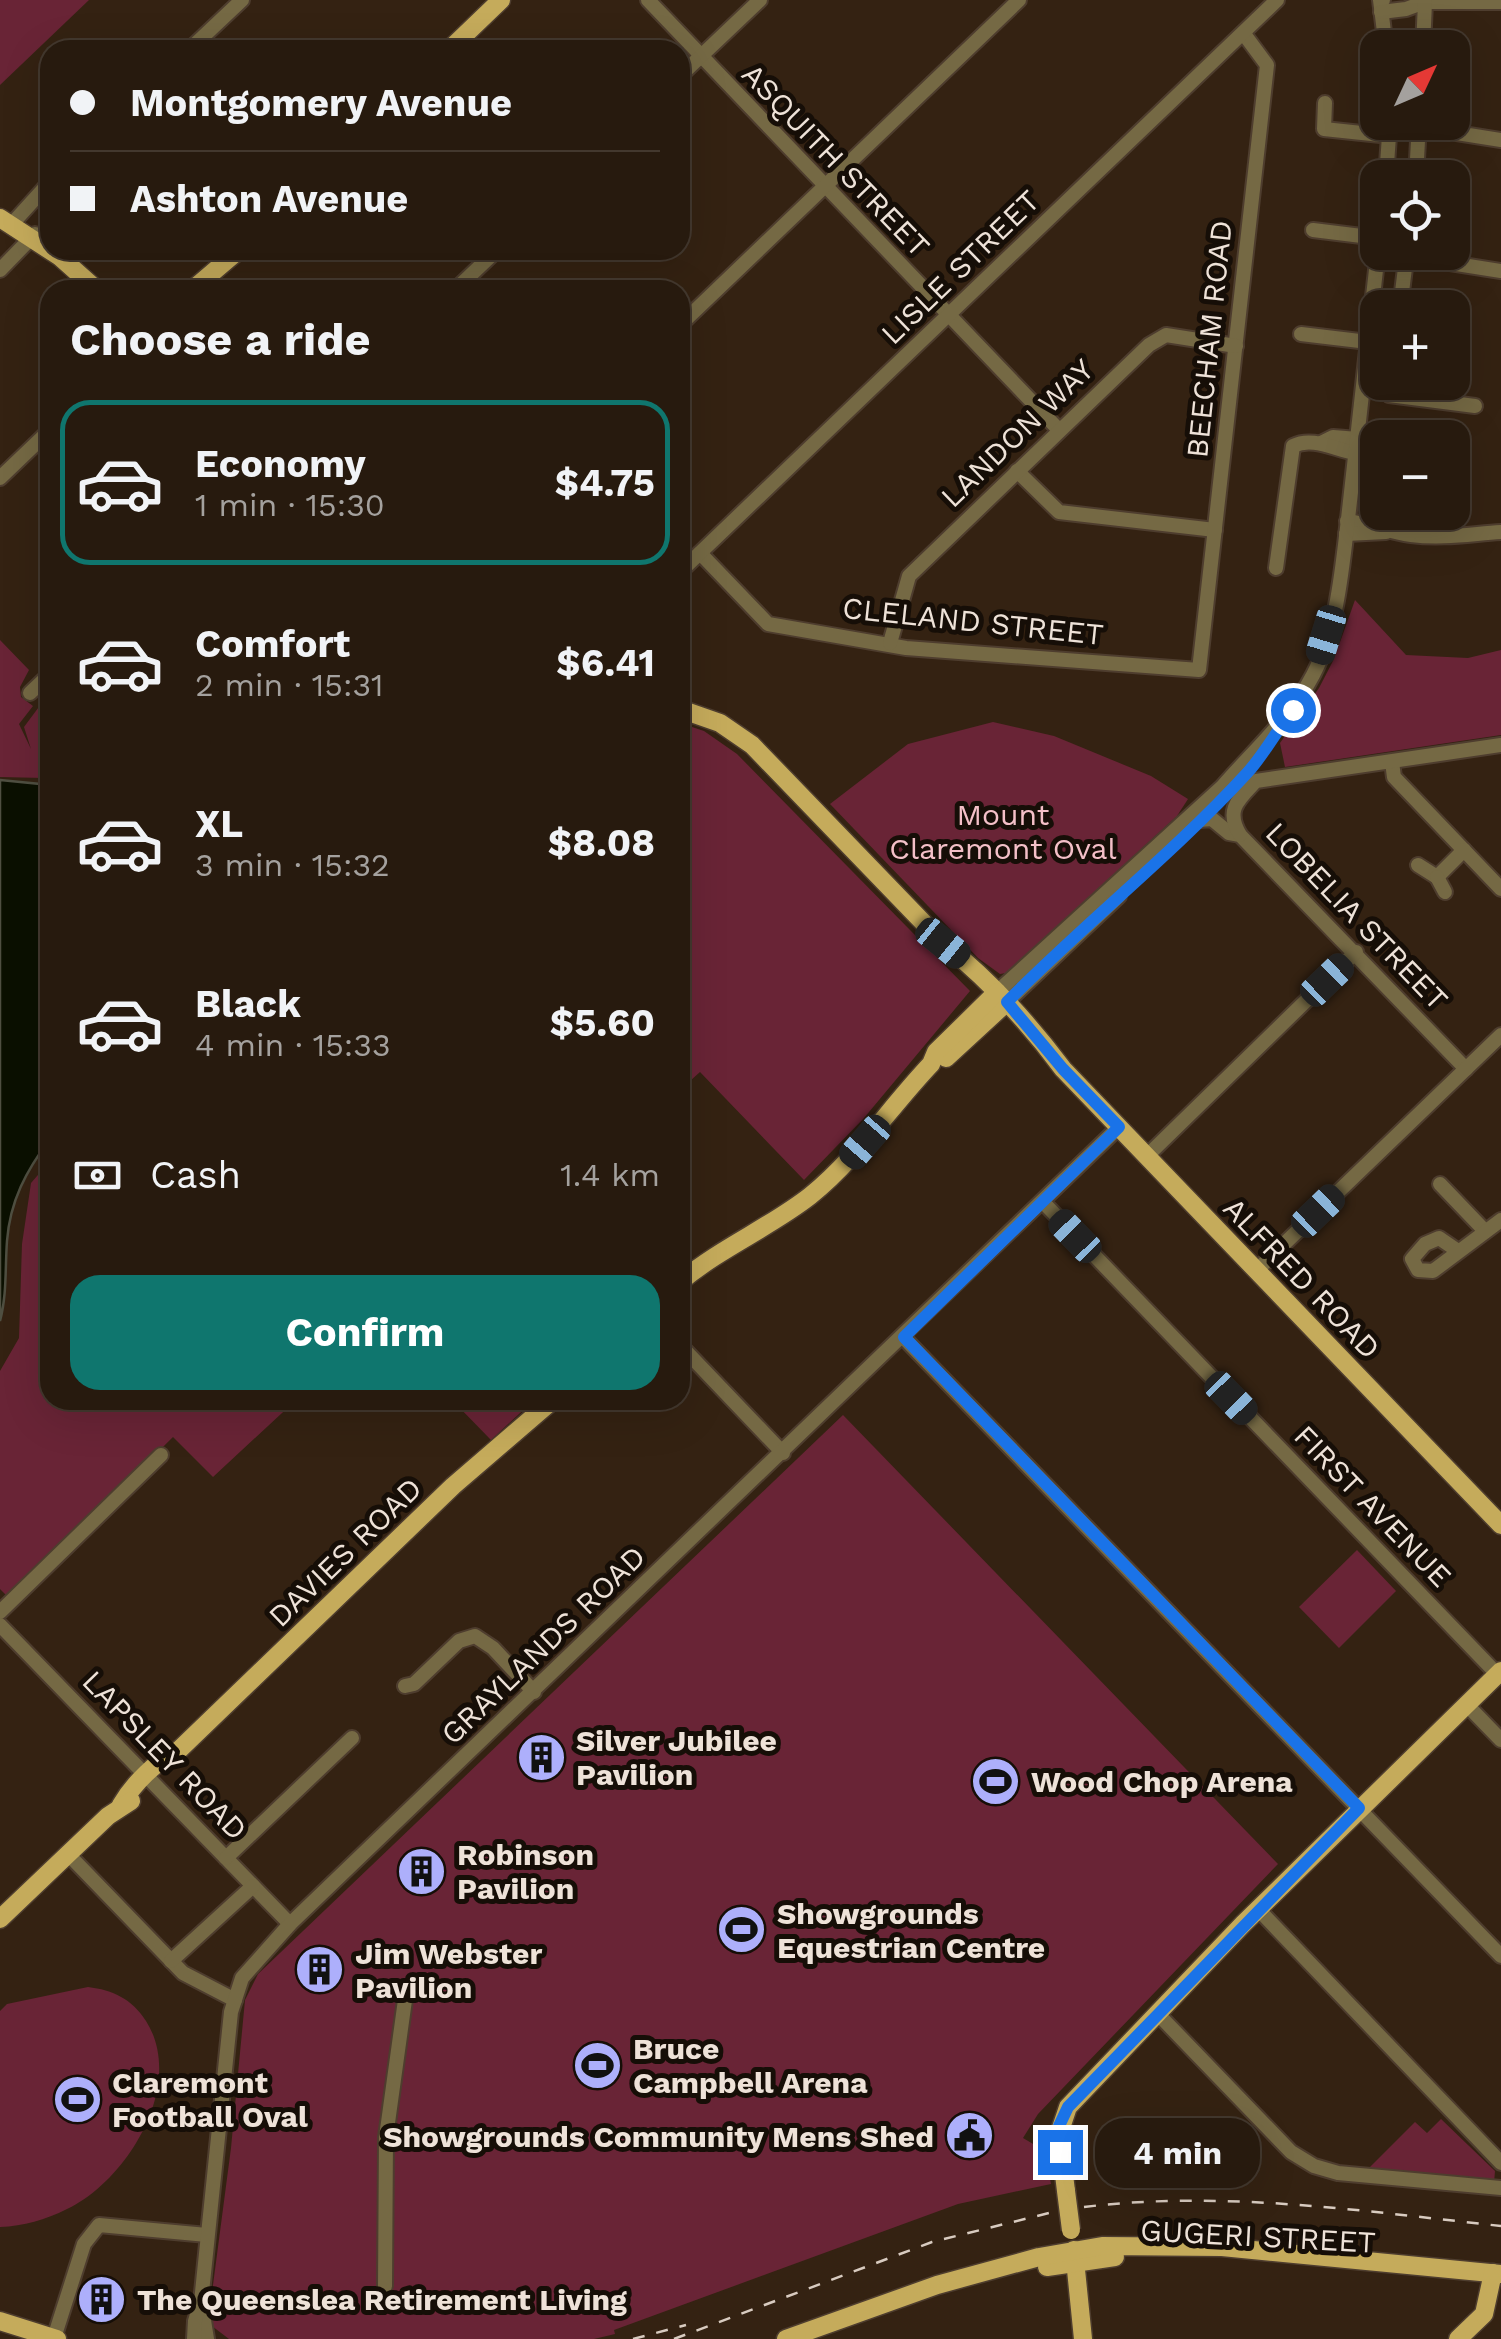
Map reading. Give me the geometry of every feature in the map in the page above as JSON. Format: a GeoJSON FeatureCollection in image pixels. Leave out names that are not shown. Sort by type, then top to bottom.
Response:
{"type":"FeatureCollection","features":[{"type":"Feature","properties":{"kind":"main road"},"geometry":{"type":"LineString","coordinates":[[459,40],[501,0]]}},
{"type":"Feature","properties":{"kind":"main road"},"geometry":{"type":"LineString","coordinates":[[6,218],[39,238]]}},
{"type":"Feature","properties":{"kind":"main road"},"geometry":{"type":"LineString","coordinates":[[64,260],[86,280]]}},
{"type":"Feature","properties":{"kind":"main road"},"geometry":{"type":"LineString","coordinates":[[74,260],[100,280]]}},
{"type":"Feature","properties":{"kind":"main road"},"geometry":{"type":"LineString","coordinates":[[210,280],[229,260]]}},
{"type":"Feature","properties":{"kind":"main road","name":"ALFRED ROAD"},"geometry":{"type":"LineString","coordinates":[[690,712],[720,723],[752,745],[998,1001],[1032,1046],[1063,1069],[1501,1525]]}},
{"type":"Feature","properties":{"kind":"main road"},"geometry":{"type":"LineString","coordinates":[[690,1274],[716,1253],[796,1206],[834,1175],[931,1064],[944,1059],[998,1001]]}},
{"type":"Feature","properties":{"kind":"main road","name":"DAVIES ROAD"},"geometry":{"type":"LineString","coordinates":[[0,1919],[67,1853],[174,1760],[179,1750],[453,1486],[541,1410]]}},
{"type":"Feature","properties":{"kind":"main road"},"geometry":{"type":"LineString","coordinates":[[1084,2339],[1059,2134],[1068,2107],[1258,1909],[1499,1673]]}},
{"type":"Feature","properties":{"kind":"main road","name":"GUGERI STREET"},"geometry":{"type":"LineString","coordinates":[[786,2339],[861,2310],[1012,2265],[1038,2269],[1075,2256],[1267,2258],[1491,2279]]}},
{"type":"Feature","properties":{"kind":"main road"},"geometry":{"type":"LineString","coordinates":[[1458,2339],[1493,2305],[1491,2279]]}},
{"type":"Feature","properties":{"kind":"main road"},"geometry":{"type":"LineString","coordinates":[[1458,2339],[1491,2279]]}},
{"type":"Feature","properties":{"kind":"main road"},"geometry":{"type":"LineString","coordinates":[[0,2321],[55,2339]]}},
{"type":"Feature","properties":{"kind":"street"},"geometry":{"type":"LineString","coordinates":[[200,40],[242,0]]}},
{"type":"Feature","properties":{"kind":"street","name":"ASQUITH STREET"},"geometry":{"type":"LineString","coordinates":[[639,0],[677,40]]}},
{"type":"Feature","properties":{"kind":"street","name":"ASQUITH STREET"},"geometry":{"type":"LineString","coordinates":[[648,0],[683,40]]}},
{"type":"Feature","properties":{"kind":"street"},"geometry":{"type":"LineString","coordinates":[[690,67],[760,0]]}},
{"type":"Feature","properties":{"kind":"street"},"geometry":{"type":"LineString","coordinates":[[690,315],[1019,0]]}},
{"type":"Feature","properties":{"kind":"street","name":"LISLE STREET"},"geometry":{"type":"LineString","coordinates":[[690,562],[1277,0]]}},
{"type":"Feature","properties":{"kind":"street"},"geometry":{"type":"LineString","coordinates":[[1417,2],[1421,30]]}},
{"type":"Feature","properties":{"kind":"street"},"geometry":{"type":"LineString","coordinates":[[1384,30],[1381,4],[1406,9],[1417,2],[1501,2]]}},
{"type":"Feature","properties":{"kind":"street","name":"BEECHAM ROAD"},"geometry":{"type":"LineString","coordinates":[[1201,658],[1267,65],[1244,34]]}},
{"type":"Feature","properties":{"kind":"street","name":"ASQUITH STREET"},"geometry":{"type":"LineString","coordinates":[[690,48],[1058,430]]}},
{"type":"Feature","properties":{"kind":"street","name":"ASQUITH STREET"},"geometry":{"type":"LineString","coordinates":[[690,51],[699,58]]}},
{"type":"Feature","properties":{"kind":"street"},"geometry":{"type":"LineString","coordinates":[[1325,103],[1324,128],[1360,129]]}},
{"type":"Feature","properties":{"kind":"street"},"geometry":{"type":"LineString","coordinates":[[1470,134],[1501,140]]}},
{"type":"Feature","properties":{"kind":"street"},"geometry":{"type":"LineString","coordinates":[[6,218],[40,190]]}},
{"type":"Feature","properties":{"kind":"street"},"geometry":{"type":"LineString","coordinates":[[1313,230],[1360,236]]}},
{"type":"Feature","properties":{"kind":"street"},"geometry":{"type":"LineString","coordinates":[[0,270],[39,238]]}},
{"type":"Feature","properties":{"kind":"street"},"geometry":{"type":"LineString","coordinates":[[466,280],[486,260]]}},
{"type":"Feature","properties":{"kind":"street"},"geometry":{"type":"LineString","coordinates":[[1470,265],[1501,271]]}},
{"type":"Feature","properties":{"kind":"street"},"geometry":{"type":"LineString","coordinates":[[1300,334],[1360,341]]}},
{"type":"Feature","properties":{"kind":"street","name":"LANDON WAY"},"geometry":{"type":"LineString","coordinates":[[890,643],[909,576],[1149,345],[1166,335],[1236,346]]}},
{"type":"Feature","properties":{"kind":"street"},"geometry":{"type":"LineString","coordinates":[[998,1001],[1247,772],[1293,710],[1315,671],[1338,594],[1362,400]]}},
{"type":"Feature","properties":{"kind":"street"},"geometry":{"type":"LineString","coordinates":[[1428,400],[1474,406]]}},
{"type":"Feature","properties":{"kind":"street"},"geometry":{"type":"LineString","coordinates":[[0,478],[40,440]]}},
{"type":"Feature","properties":{"kind":"street"},"geometry":{"type":"LineString","coordinates":[[1276,568],[1290,450],[1300,442],[1320,443],[1334,450],[1357,447]]}},
{"type":"Feature","properties":{"kind":"street"},"geometry":{"type":"LineString","coordinates":[[1016,471],[1058,512],[1215,530]]}},
{"type":"Feature","properties":{"kind":"street"},"geometry":{"type":"LineString","coordinates":[[1347,528],[1368,524],[1386,532],[1437,538],[1501,532]]}},
{"type":"Feature","properties":{"kind":"street","name":"CLELAND STREET"},"geometry":{"type":"LineString","coordinates":[[700,553],[768,624],[906,648],[1200,670],[1201,658]]}},
{"type":"Feature","properties":{"kind":"street"},"geometry":{"type":"LineString","coordinates":[[30,692],[40,683]]}},
{"type":"Feature","properties":{"kind":"street"},"geometry":{"type":"LineString","coordinates":[[1240,835],[1232,809],[1256,781],[1501,745]]}},
{"type":"Feature","properties":{"kind":"street"},"geometry":{"type":"LineString","coordinates":[[1392,762],[1394,777],[1501,889]]}},
{"type":"Feature","properties":{"kind":"street","name":"LOBELIA STREET"},"geometry":{"type":"LineString","coordinates":[[1192,823],[1212,819],[1229,833],[1240,835],[1466,1069]]}},
{"type":"Feature","properties":{"kind":"street"},"geometry":{"type":"LineString","coordinates":[[1437,877],[1464,850]]}},
{"type":"Feature","properties":{"kind":"street"},"geometry":{"type":"LineString","coordinates":[[1418,864],[1437,877],[1445,892]]}},
{"type":"Feature","properties":{"kind":"street"},"geometry":{"type":"LineString","coordinates":[[1147,1156],[1356,952]]}},
{"type":"Feature","properties":{"kind":"street"},"geometry":{"type":"LineString","coordinates":[[1256,1270],[1501,1035]]}},
{"type":"Feature","properties":{"kind":"street","name":"GRAYLANDS ROAD"},"geometry":{"type":"LineString","coordinates":[[194,2339],[235,2000],[242,1978],[290,1924],[1119,1127]]}},
{"type":"Feature","properties":{"kind":"street"},"geometry":{"type":"LineString","coordinates":[[1440,1184],[1484,1230]]}},
{"type":"Feature","properties":{"kind":"street","name":"FIRST AVENUE"},"geometry":{"type":"LineString","coordinates":[[1043,1202],[1499,1673]]}},
{"type":"Feature","properties":{"kind":"street"},"geometry":{"type":"LineString","coordinates":[[1458,1251],[1501,1220]]}},
{"type":"Feature","properties":{"kind":"street"},"geometry":{"type":"LineString","coordinates":[[904,1337],[1501,1956]]}},
{"type":"Feature","properties":{"kind":"street"},"geometry":{"type":"LineString","coordinates":[[690,1355],[783,1453]]}},
{"type":"Feature","properties":{"kind":"street"},"geometry":{"type":"LineString","coordinates":[[0,1612],[161,1456]]}},
{"type":"Feature","properties":{"kind":"street","name":"LAPSLEY ROAD"},"geometry":{"type":"LineString","coordinates":[[0,1625],[290,1924]]}},
{"type":"Feature","properties":{"kind":"street"},"geometry":{"type":"LineString","coordinates":[[405,1686],[414,1684],[460,1641],[475,1636],[493,1648],[534,1692]]}},
{"type":"Feature","properties":{"kind":"street"},"geometry":{"type":"LineString","coordinates":[[1467,1704],[1501,1740]]}},
{"type":"Feature","properties":{"kind":"street"},"geometry":{"type":"LineString","coordinates":[[226,1858],[352,1738]]}},
{"type":"Feature","properties":{"kind":"street"},"geometry":{"type":"LineString","coordinates":[[67,1853],[171,1961],[195,1982],[210,1984],[235,2000]]}},
{"type":"Feature","properties":{"kind":"street"},"geometry":{"type":"LineString","coordinates":[[171,1961],[253,1886]]}},
{"type":"Feature","properties":{"kind":"street"},"geometry":{"type":"LineString","coordinates":[[1258,1909],[1501,2163]]}},
{"type":"Feature","properties":{"kind":"street"},"geometry":{"type":"LineString","coordinates":[[384,2286],[386,2137],[405,2000]]}},
{"type":"Feature","properties":{"kind":"street"},"geometry":{"type":"LineString","coordinates":[[1158,2014],[1291,2152],[1314,2166],[1338,2173],[1501,2188]]}},
{"type":"Feature","properties":{"kind":"street"},"geometry":{"type":"LineString","coordinates":[[55,2339],[84,2244],[99,2225],[208,2235]]}},
{"type":"Feature","properties":{"kind":"street","name":"GRAYLANDS ROAD"},"geometry":{"type":"LineString","coordinates":[[201,2302],[206,2339]]}},
{"type":"Feature","properties":{"kind":"green space"},"geometry":{"type":"Polygon","coordinates":[[[0,0],[89,0],[47,40],[40,40],[40,47],[0,85],[0,0]]]}},
{"type":"Feature","properties":{"kind":"green space"},"geometry":{"type":"Polygon","coordinates":[[[1355,600],[1406,655],[1468,658],[1501,650],[1501,735],[1285,767],[1280,743],[1319,688],[1355,600]]]}},
{"type":"Feature","properties":{"kind":"green space"},"geometry":{"type":"Polygon","coordinates":[[[0,640],[29,670],[20,687],[21,697],[33,706],[19,724],[31,749],[24,727],[40,705],[40,778],[0,777],[0,640]]]}},
{"type":"Feature","properties":{"kind":"green space","name":"Mount Claremont Oval"},"geometry":{"type":"Polygon","coordinates":[[[993,722],[1054,736],[1151,776],[1188,799],[1177,816],[1006,973],[1000,974],[978,958],[830,804],[908,744],[993,722]]]}},
{"type":"Feature","properties":{"kind":"green space"},"geometry":{"type":"Polygon","coordinates":[[[690,726],[704,731],[737,754],[970,991],[864,1118],[804,1180],[700,1072],[690,1081],[690,726]]]}},
{"type":"Feature","properties":{"kind":"green space"},"geometry":{"type":"Polygon","coordinates":[[[40,1173],[40,1410],[285,1410],[213,1477],[173,1437],[10,1599],[0,1589],[0,1371],[19,1338],[22,1244],[31,1183],[40,1173]]]}},
{"type":"Feature","properties":{"kind":"green space"},"geometry":{"type":"Polygon","coordinates":[[[462,1410],[523,1410],[491,1440],[462,1410]]]}},
{"type":"Feature","properties":{"kind":"green space"},"geometry":{"type":"Polygon","coordinates":[[[843,1415],[1278,1864],[1038,2114],[1023,2138],[1045,2151],[1051,2184],[958,2204],[594,2339],[229,2339],[208,2323],[245,2000],[258,1974],[843,1415]]]}},
{"type":"Feature","properties":{"kind":"green space"},"geometry":{"type":"Polygon","coordinates":[[[1357,1550],[1396,1591],[1339,1648],[1299,1607],[1357,1550]]]}},
{"type":"Feature","properties":{"kind":"green space","name":"Claremont Football Oval"},"geometry":{"type":"Polygon","coordinates":[[[88,1987],[121,1997],[146,2021],[157,2046],[155,2101],[129,2153],[90,2195],[42,2219],[0,2227],[0,2011],[7,2004],[88,1987]]]}},
{"type":"Feature","properties":{"kind":"green space"},"geometry":{"type":"Polygon","coordinates":[[[1441,2119],[1495,2171],[1494,2183],[1366,2171],[1415,2122],[1427,2133],[1441,2119]]]}},
{"type":"Feature","properties":{"kind":"shaded area"},"geometry":{"type":"Polygon","coordinates":[[[0,780],[40,784],[40,1155],[12,1213],[0,1321],[0,780]]]}},
{"type":"Feature","properties":{"kind":"railway"},"geometry":{"type":"LineString","coordinates":[[1084,2207],[1136,2202],[1240,2202],[1501,2226]]}},
{"type":"Feature","properties":{"kind":"railway"},"geometry":{"type":"LineString","coordinates":[[674,2339],[932,2242],[1053,2212]]}},
{"type":"Feature","properties":{"kind":"railway"},"geometry":{"type":"LineString","coordinates":[[633,2339],[686,2325]]}},
{"type":"Feature","properties":{"kind":"place","name":"Silver Jubilee Pavilion"},"geometry":{"type":"Point","coordinates":[541,1757]}},
{"type":"Feature","properties":{"kind":"place","name":"Wood Chop Arena"},"geometry":{"type":"Point","coordinates":[996,1781]}},
{"type":"Feature","properties":{"kind":"place","name":"Robinson Pavilion"},"geometry":{"type":"Point","coordinates":[422,1871]}},
{"type":"Feature","properties":{"kind":"place","name":"Showgrounds Equestrian Centre"},"geometry":{"type":"Point","coordinates":[742,1930]}},
{"type":"Feature","properties":{"kind":"place","name":"Jim Webster Pavilion"},"geometry":{"type":"Point","coordinates":[320,1970]}},
{"type":"Feature","properties":{"kind":"place","name":"Bruce Campbell Arena"},"geometry":{"type":"Point","coordinates":[598,2065]}},
{"type":"Feature","properties":{"kind":"place","name":"Claremont Football Oval"},"geometry":{"type":"Point","coordinates":[77,2099]}},
{"type":"Feature","properties":{"kind":"place","name":"Showgrounds Community Mens Shed"},"geometry":{"type":"Point","coordinates":[969,2136]}},
{"type":"Feature","properties":{"kind":"place","name":"The Queenslea Retirement Living"},"geometry":{"type":"Point","coordinates":[102,2299]}},
{"type":"Feature","properties":{"kind":"route"},"geometry":{"type":"LineString","coordinates":[[1060,2152],[1059,2126],[1068,2107],[1359,1808],[904,1337],[1119,1127],[1063,1069],[1007,1002],[1223,797],[1264,752],[1293,710]]}}]}
